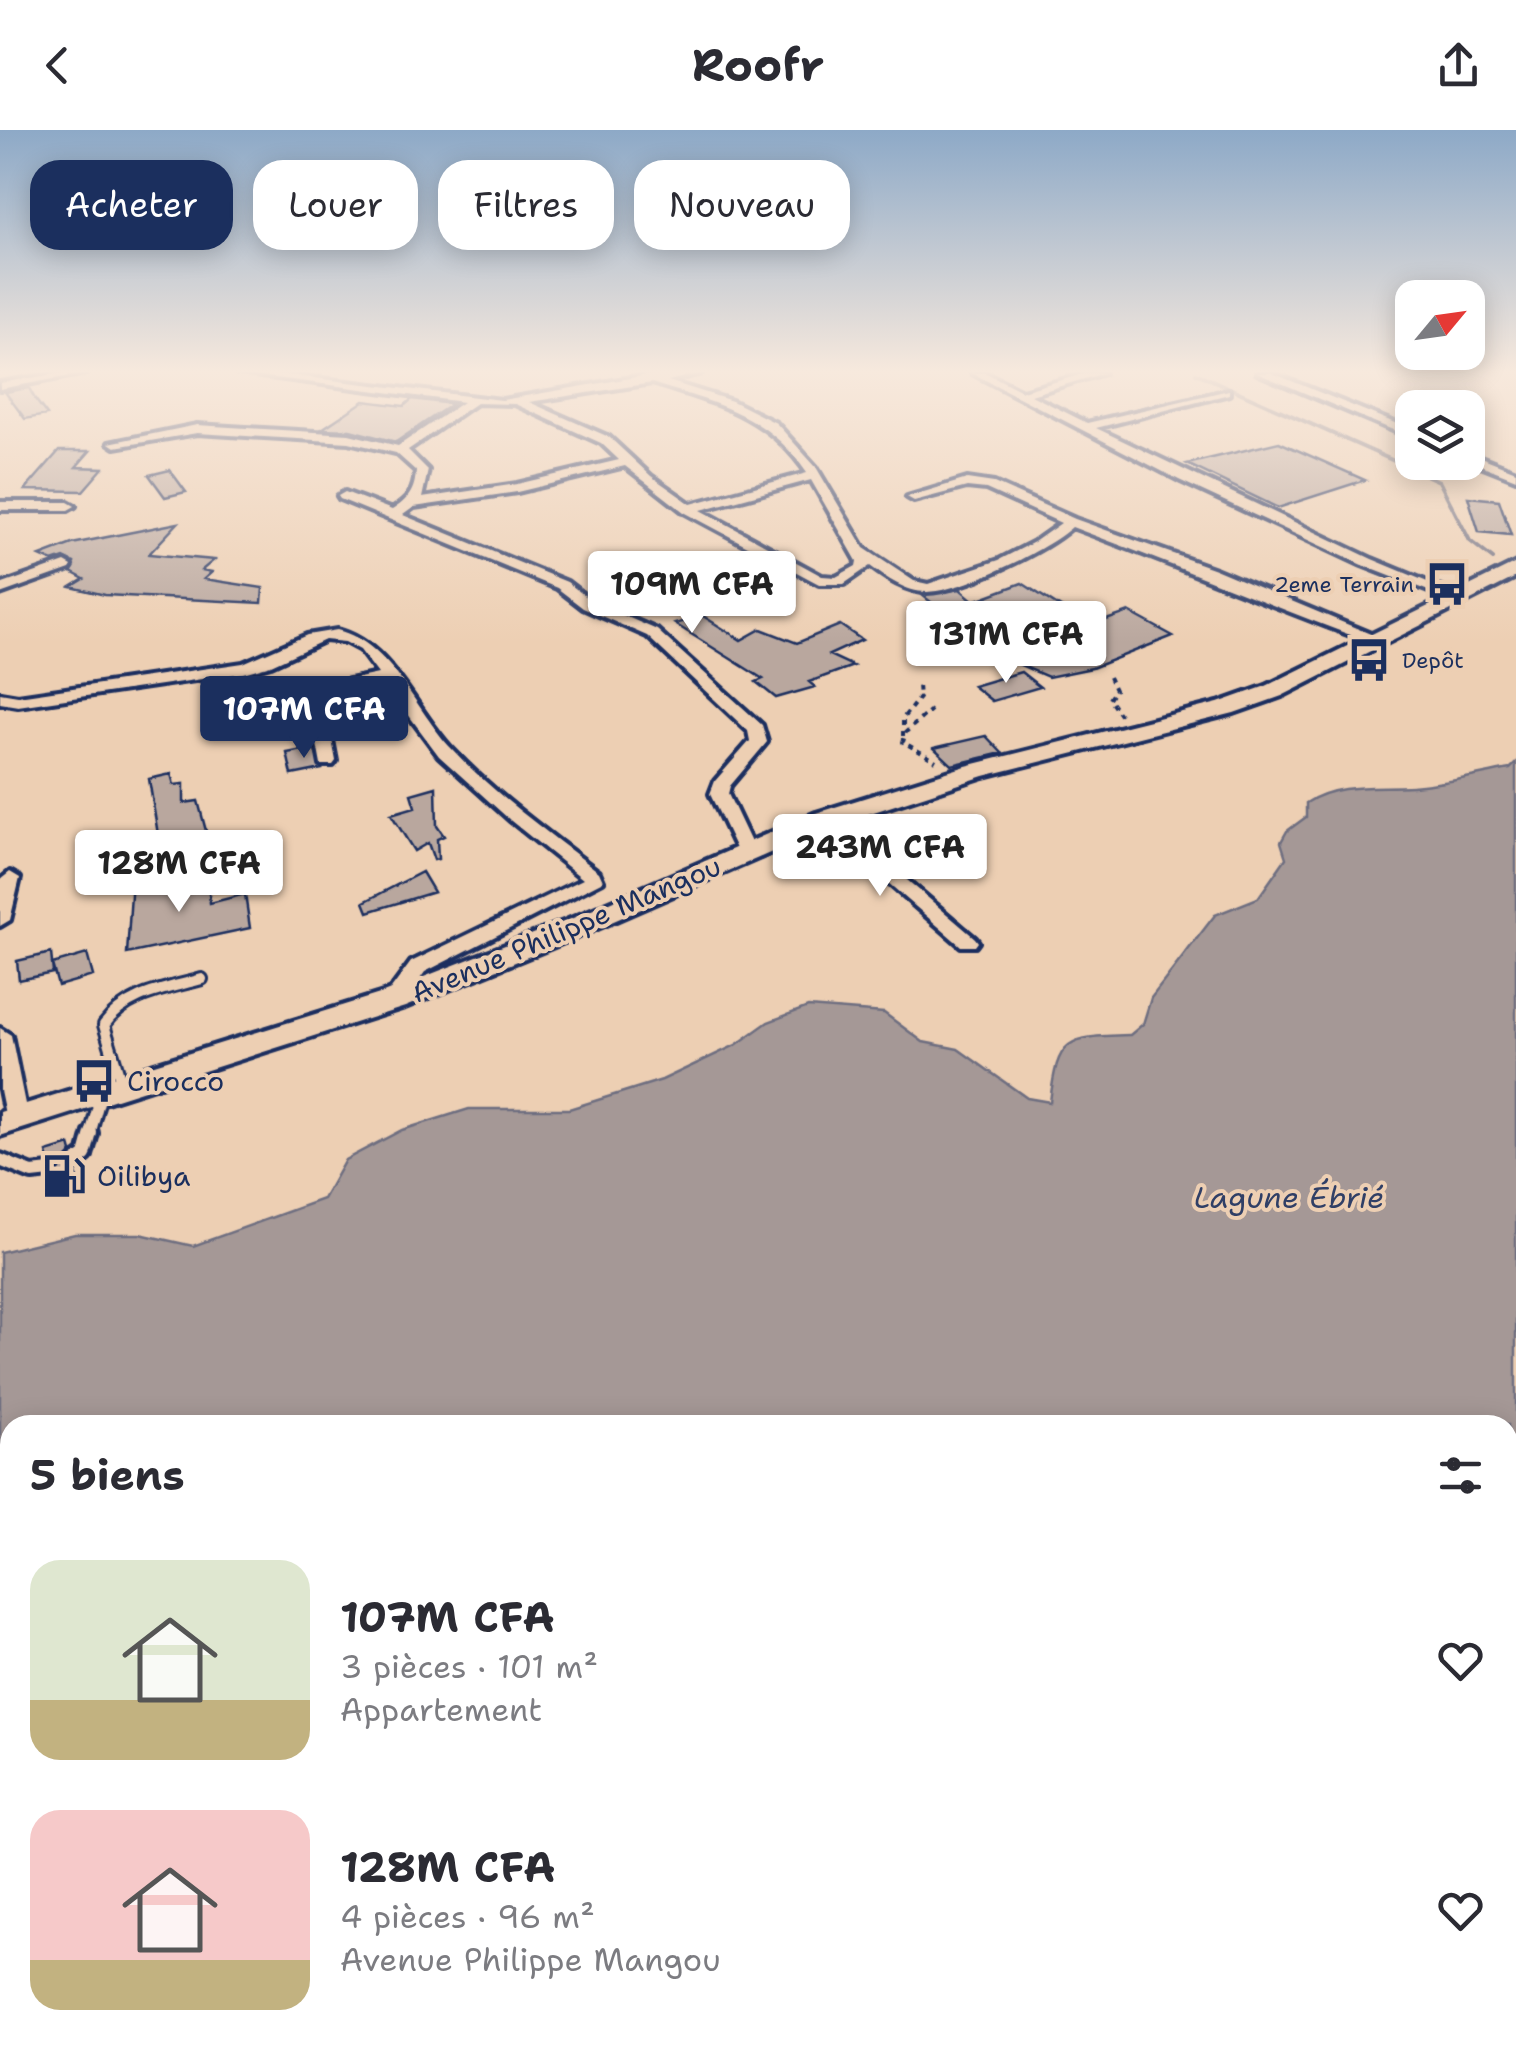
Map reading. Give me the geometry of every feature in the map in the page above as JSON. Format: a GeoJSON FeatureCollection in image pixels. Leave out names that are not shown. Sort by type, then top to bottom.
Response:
{"type":"FeatureCollection","features":[{"type":"Feature","properties":{"kind":"street"},"geometry":{"type":"LineString","coordinates":[[414,463],[422,470],[423,486],[414,503]]}},
{"type":"Feature","properties":{"kind":"street"},"geometry":{"type":"LineString","coordinates":[[392,516],[414,503],[517,488],[623,463]]}},
{"type":"Feature","properties":{"kind":"street"},"geometry":{"type":"LineString","coordinates":[[628,463],[689,509],[819,580],[854,575],[864,561],[804,463]]}},
{"type":"Feature","properties":{"kind":"street"},"geometry":{"type":"LineString","coordinates":[[1162,463],[1367,562],[1459,598]]}},
{"type":"Feature","properties":{"kind":"street"},"geometry":{"type":"LineString","coordinates":[[1485,463],[1516,476]]}},
{"type":"Feature","properties":{"kind":"street"},"geometry":{"type":"LineString","coordinates":[[689,509],[814,475]]}},
{"type":"Feature","properties":{"kind":"street"},"geometry":{"type":"LineString","coordinates":[[914,497],[978,482],[1070,522],[1210,572],[1377,640]]}},
{"type":"Feature","properties":{"kind":"street"},"geometry":{"type":"LineString","coordinates":[[345,496],[562,585],[588,605],[652,633],[756,729],[758,742],[721,785],[718,794],[747,853]]}},
{"type":"Feature","properties":{"kind":"street"},"geometry":{"type":"LineString","coordinates":[[0,506],[68,506]]}},
{"type":"Feature","properties":{"kind":"street"},"geometry":{"type":"LineString","coordinates":[[857,550],[900,580],[928,588],[1029,551],[1053,538],[1070,522]]}},
{"type":"Feature","properties":{"kind":"street"},"geometry":{"type":"LineString","coordinates":[[0,590],[65,566]]}},
{"type":"Feature","properties":{"kind":"street","name":"Avenue Philippe Mangou"},"geometry":{"type":"LineString","coordinates":[[9,1122],[394,1000],[531,946],[826,819],[957,776],[1226,708],[1274,691],[1516,569]]}},
{"type":"Feature","properties":{"kind":"street"},"geometry":{"type":"LineString","coordinates":[[0,698],[18,701],[233,669],[278,656],[294,644],[329,636],[356,640],[445,752],[593,881],[418,967],[394,1000]]}},
{"type":"Feature","properties":{"kind":"street"},"geometry":{"type":"LineString","coordinates":[[327,761],[316,696],[327,689],[387,677]]}},
{"type":"Feature","properties":{"kind":"street"},"geometry":{"type":"LineString","coordinates":[[826,819],[968,942]]}},
{"type":"Feature","properties":{"kind":"street"},"geometry":{"type":"LineString","coordinates":[[0,920],[10,878]]}},
{"type":"Feature","properties":{"kind":"street"},"geometry":{"type":"LineString","coordinates":[[0,1035],[9,1122]]}},
{"type":"Feature","properties":{"kind":"lane"},"geometry":{"type":"LineString","coordinates":[[74,1163],[86,1155],[112,1088],[104,1025],[109,1016],[125,1003],[202,979]]}},
{"type":"Feature","properties":{"kind":"lane"},"geometry":{"type":"LineString","coordinates":[[0,1160],[32,1174],[50,1172]]}},
{"type":"Feature","properties":{"kind":"path"},"geometry":{"type":"LineString","coordinates":[[1110,677],[1115,690],[1110,699],[1132,730]]}},
{"type":"Feature","properties":{"kind":"path"},"geometry":{"type":"LineString","coordinates":[[904,742],[903,718],[919,698],[918,685]]}},
{"type":"Feature","properties":{"kind":"path"},"geometry":{"type":"LineString","coordinates":[[904,742],[906,732],[931,710]]}},
{"type":"Feature","properties":{"kind":"path"},"geometry":{"type":"LineString","coordinates":[[904,742],[957,776]]}},
{"type":"Feature","properties":{"kind":"water","name":"Lagune Ébrié"},"geometry":{"type":"Polygon","coordinates":[[[1516,763],[1516,1415],[0,1415],[0,1252],[75,1234],[140,1234],[193,1246],[323,1199],[345,1160],[402,1130],[469,1109],[569,1109],[662,1080],[736,1045],[768,1022],[808,1007],[884,1013],[923,1042],[958,1049],[1027,1098],[1050,1102],[1057,1064],[1069,1045],[1092,1037],[1130,1035],[1143,1024],[1151,998],[1215,915],[1258,898],[1286,858],[1281,842],[1287,831],[1306,817],[1306,803],[1350,788],[1415,786],[1510,769],[1516,763]]]}},
{"type":"Feature","properties":{"kind":"building"},"geometry":{"type":"Polygon","coordinates":[[[49,463],[103,468],[83,491],[25,490],[49,463]]]}},
{"type":"Feature","properties":{"kind":"building"},"geometry":{"type":"Polygon","coordinates":[[[1326,463],[1365,480],[1278,508],[1187,464],[1326,463]]]}},
{"type":"Feature","properties":{"kind":"building"},"geometry":{"type":"Polygon","coordinates":[[[170,470],[186,492],[165,497],[149,475],[170,470]]]}},
{"type":"Feature","properties":{"kind":"building"},"geometry":{"type":"Polygon","coordinates":[[[1468,497],[1499,500],[1511,535],[1479,532],[1468,497]]]}},
{"type":"Feature","properties":{"kind":"building"},"geometry":{"type":"Polygon","coordinates":[[[178,523],[149,554],[214,560],[202,570],[212,572],[204,579],[263,588],[262,603],[105,595],[71,587],[84,579],[71,572],[74,563],[64,558],[53,562],[40,556],[72,544],[178,523]]]}},
{"type":"Feature","properties":{"kind":"building"},"geometry":{"type":"Polygon","coordinates":[[[1022,583],[1089,626],[1129,612],[1173,636],[1092,668],[1048,677],[976,646],[931,613],[941,610],[922,595],[960,589],[974,601],[1022,583]]]}},
{"type":"Feature","properties":{"kind":"building"},"geometry":{"type":"Polygon","coordinates":[[[703,616],[741,640],[761,629],[797,643],[840,625],[862,640],[829,655],[853,666],[809,682],[815,687],[776,698],[756,682],[763,679],[675,624],[703,616]]]}},
{"type":"Feature","properties":{"kind":"building"},"geometry":{"type":"Polygon","coordinates":[[[1021,672],[1040,687],[992,701],[973,686],[1021,672]]]}},
{"type":"Feature","properties":{"kind":"building"},"geometry":{"type":"Polygon","coordinates":[[[986,736],[1002,753],[952,765],[934,748],[986,736]]]}},
{"type":"Feature","properties":{"kind":"building"},"geometry":{"type":"Polygon","coordinates":[[[314,748],[322,769],[292,775],[287,753],[314,748]]]}},
{"type":"Feature","properties":{"kind":"building"},"geometry":{"type":"Polygon","coordinates":[[[171,774],[174,785],[184,784],[184,803],[198,801],[206,831],[160,847],[149,779],[171,774]]]}},
{"type":"Feature","properties":{"kind":"building"},"geometry":{"type":"Polygon","coordinates":[[[436,787],[437,826],[444,836],[437,839],[438,859],[434,860],[428,843],[414,851],[391,814],[415,807],[411,794],[436,787]]]}},
{"type":"Feature","properties":{"kind":"building"},"geometry":{"type":"Polygon","coordinates":[[[422,872],[434,892],[368,912],[364,902],[422,872]]]}},
{"type":"Feature","properties":{"kind":"building"},"geometry":{"type":"Polygon","coordinates":[[[169,874],[168,892],[208,885],[210,903],[245,894],[250,928],[127,954],[132,879],[169,874]]]}},
{"type":"Feature","properties":{"kind":"building"},"geometry":{"type":"Polygon","coordinates":[[[51,953],[53,973],[19,980],[17,961],[51,953]]]}},
{"type":"Feature","properties":{"kind":"building"},"geometry":{"type":"Polygon","coordinates":[[[87,954],[93,976],[58,986],[52,964],[87,954]]]}},
{"type":"Feature","properties":{"kind":"building"},"geometry":{"type":"Polygon","coordinates":[[[70,1145],[72,1152],[64,1165],[76,1173],[78,1181],[55,1189],[53,1180],[60,1169],[49,1161],[47,1152],[70,1145]]]}},
{"type":"Feature","properties":{"kind":"waterway"},"geometry":{"type":"LineString","coordinates":[[1398,463],[1439,481],[1470,541],[1493,559]]}},
{"type":"Feature","properties":{"kind":"place","name":"2eme Terrain"},"geometry":{"type":"Point","coordinates":[1447,584]}},
{"type":"Feature","properties":{"kind":"place","name":"Depôt"},"geometry":{"type":"Point","coordinates":[1369,660]}},
{"type":"Feature","properties":{"kind":"place","name":"Cirocco"},"geometry":{"type":"Point","coordinates":[94,1081]}},
{"type":"Feature","properties":{"kind":"place","name":"Oilibya"},"geometry":{"type":"Point","coordinates":[64,1176]}}]}
